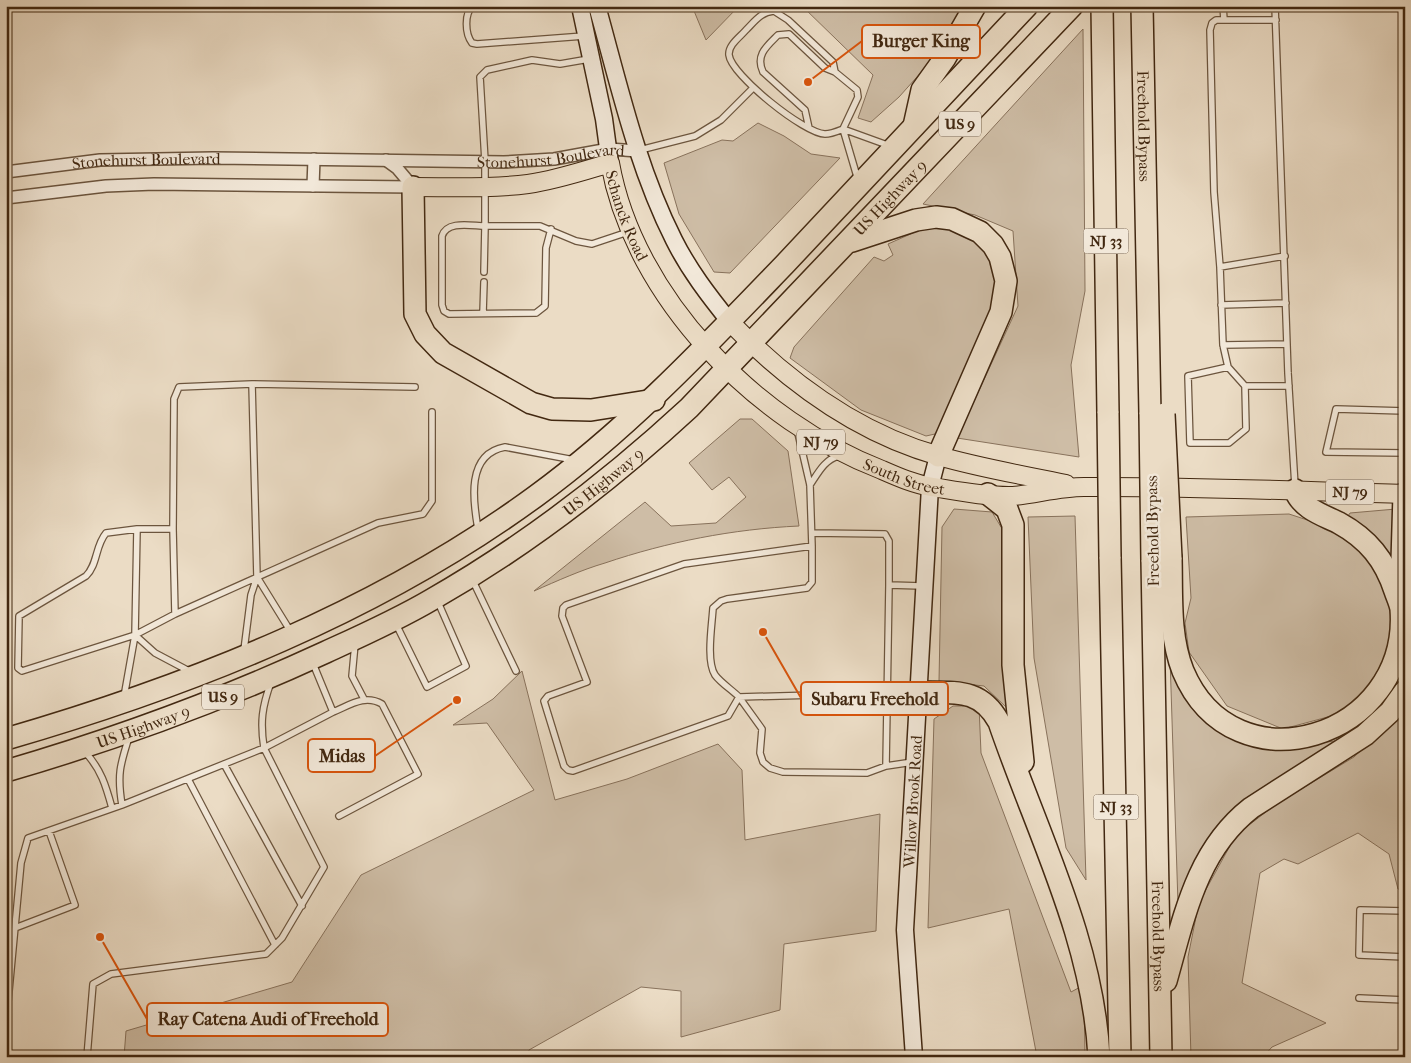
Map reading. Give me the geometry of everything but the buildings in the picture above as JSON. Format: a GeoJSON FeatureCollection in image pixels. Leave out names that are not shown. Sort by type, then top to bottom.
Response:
{"type":"FeatureCollection","features":[{"type":"Feature","properties":{"kind":"highway"},"geometry":{"type":"LineString","coordinates":[[914,126],[922,90],[976,6]]}},
{"type":"Feature","properties":{"kind":"highway","name":"US Highway 9"},"geometry":{"type":"LineString","coordinates":[[6,739],[123,702],[292,635],[397,584],[479,535],[533,498],[581,462],[654,400],[706,348],[1028,6]]}},
{"type":"Feature","properties":{"kind":"highway","name":"US Highway 9"},"geometry":{"type":"LineString","coordinates":[[6,771],[82,749],[131,732],[273,677],[436,598],[531,537],[638,454],[727,370],[1072,6]]}},
{"type":"Feature","properties":{"kind":"highway","name":"NJ 33"},"geometry":{"type":"LineString","coordinates":[[1102,6],[1120,1057]]}},
{"type":"Feature","properties":{"kind":"highway","name":"Freehold Bypass"},"geometry":{"type":"LineString","coordinates":[[1142,16],[1147,263],[1157,414],[1161,559],[1161,1057]]}},
{"type":"Feature","properties":{"kind":"highway"},"geometry":{"type":"LineString","coordinates":[[413,186],[413,288],[415,314],[425,334],[443,353],[531,403],[552,409],[591,410],[654,400]]}},
{"type":"Feature","properties":{"kind":"highway"},"geometry":{"type":"LineString","coordinates":[[849,242],[916,220],[936,217],[952,219],[980,232],[993,245],[1000,257],[1006,281],[1001,312],[938,456]]}},
{"type":"Feature","properties":{"kind":"highway"},"geometry":{"type":"LineString","coordinates":[[1296,490],[1303,504],[1352,531],[1370,545],[1385,564],[1401,608]]}},
{"type":"Feature","properties":{"kind":"highway"},"geometry":{"type":"LineString","coordinates":[[988,494],[1007,509],[1013,525],[1015,694],[1023,764],[1032,808]]}},
{"type":"Feature","properties":{"kind":"highway"},"geometry":{"type":"LineString","coordinates":[[1161,559],[1177,646],[1184,671],[1194,690],[1215,714],[1246,732],[1269,738],[1290,740],[1311,737],[1337,727],[1362,710],[1380,690],[1394,662],[1399,644],[1404,494]]}},
{"type":"Feature","properties":{"kind":"highway"},"geometry":{"type":"LineString","coordinates":[[919,689],[977,697],[990,706],[999,722],[1032,808],[1087,971],[1094,1000],[1099,1057]]}},
{"type":"Feature","properties":{"kind":"highway"},"geometry":{"type":"LineString","coordinates":[[1160,1001],[1193,890],[1202,869],[1220,839],[1239,817],[1251,808],[1378,724],[1405,691]]}},
{"type":"Feature","properties":{"kind":"main road","name":"Stonehurst Boulevard"},"geometry":{"type":"LineString","coordinates":[[413,186],[486,187],[552,180],[609,156]]}},
{"type":"Feature","properties":{"kind":"main road","name":"Schanck Road"},"geometry":{"type":"LineString","coordinates":[[609,156],[621,206],[630,231],[653,274],[686,323],[706,348]]}},
{"type":"Feature","properties":{"kind":"main road","name":"South Street"},"geometry":{"type":"LineString","coordinates":[[730,322],[781,372],[829,406],[875,431],[938,456],[1081,487]]}},
{"type":"Feature","properties":{"kind":"main road","name":"South Street"},"geometry":{"type":"LineString","coordinates":[[706,348],[727,370],[760,399],[796,426],[846,455],[900,477],[930,486],[1012,496],[1081,487],[1296,490],[1404,494]]}},
{"type":"Feature","properties":{"kind":"street","name":"Schanck Road"},"geometry":{"type":"LineString","coordinates":[[580,6],[609,156]]}},
{"type":"Feature","properties":{"kind":"street","name":"Schanck Road"},"geometry":{"type":"LineString","coordinates":[[597,6],[638,151],[657,206],[674,242],[693,273],[730,322]]}},
{"type":"Feature","properties":{"kind":"street","name":"Stonehurst Boulevard"},"geometry":{"type":"LineString","coordinates":[[6,172],[100,160],[314,159],[485,162],[609,156],[638,151]]}},
{"type":"Feature","properties":{"kind":"street"},"geometry":{"type":"LineString","coordinates":[[314,159],[314,186]]}},
{"type":"Feature","properties":{"kind":"street"},"geometry":{"type":"LineString","coordinates":[[386,160],[397,168],[413,186]]}},
{"type":"Feature","properties":{"kind":"street","name":"Stonehurst Boulevard"},"geometry":{"type":"LineString","coordinates":[[6,198],[106,186],[154,184],[413,186]]}},
{"type":"Feature","properties":{"kind":"street","name":"Willow Brook Road"},"geometry":{"type":"LineString","coordinates":[[914,1057],[906,930],[930,486],[938,456]]}},
{"type":"Feature","properties":{"kind":"lane"},"geometry":{"type":"LineString","coordinates":[[473,6],[467,15],[468,36],[472,43],[586,36]]}},
{"type":"Feature","properties":{"kind":"lane"},"geometry":{"type":"LineString","coordinates":[[1223,6],[1224,20]]}},
{"type":"Feature","properties":{"kind":"lane"},"geometry":{"type":"LineString","coordinates":[[1275,6],[1287,344],[1296,490]]}},
{"type":"Feature","properties":{"kind":"lane"},"geometry":{"type":"LineString","coordinates":[[835,72],[833,62],[788,20],[774,11],[765,12],[731,47],[729,55],[733,65],[752,89],[809,128],[824,134],[844,128],[895,147]]}},
{"type":"Feature","properties":{"kind":"lane"},"geometry":{"type":"LineString","coordinates":[[1228,367],[1188,376],[1190,443],[1229,443],[1246,430],[1245,386],[1228,367],[1223,345],[1220,268],[1214,192],[1210,30],[1212,23],[1224,20],[1276,20]]}},
{"type":"Feature","properties":{"kind":"lane"},"geometry":{"type":"LineString","coordinates":[[809,128],[805,110],[763,72],[760,65],[761,56],[778,36],[788,34],[825,68],[835,72],[857,90],[858,98],[844,128],[859,185]]}},
{"type":"Feature","properties":{"kind":"lane"},"geometry":{"type":"LineString","coordinates":[[484,272],[486,187],[479,81],[483,72],[532,60],[560,64],[591,59]]}},
{"type":"Feature","properties":{"kind":"lane"},"geometry":{"type":"LineString","coordinates":[[638,151],[695,136],[721,120],[752,89]]}},
{"type":"Feature","properties":{"kind":"lane"},"geometry":{"type":"LineString","coordinates":[[551,229],[546,248],[545,306],[536,313],[450,314],[443,309],[442,236],[444,231],[450,226],[532,226],[551,229],[576,241],[592,244],[607,241],[630,231]]}},
{"type":"Feature","properties":{"kind":"lane"},"geometry":{"type":"LineString","coordinates":[[1220,268],[1285,256]]}},
{"type":"Feature","properties":{"kind":"lane"},"geometry":{"type":"LineString","coordinates":[[483,314],[484,282]]}},
{"type":"Feature","properties":{"kind":"lane"},"geometry":{"type":"LineString","coordinates":[[1221,305],[1286,303]]}},
{"type":"Feature","properties":{"kind":"lane"},"geometry":{"type":"LineString","coordinates":[[1223,345],[1287,344]]}},
{"type":"Feature","properties":{"kind":"lane"},"geometry":{"type":"LineString","coordinates":[[244,655],[251,595],[257,577],[252,384]]}},
{"type":"Feature","properties":{"kind":"lane"},"geometry":{"type":"LineString","coordinates":[[175,614],[173,528],[174,399],[176,390],[184,385],[252,384],[415,387]]}},
{"type":"Feature","properties":{"kind":"lane"},"geometry":{"type":"LineString","coordinates":[[1245,386],[1289,386]]}},
{"type":"Feature","properties":{"kind":"lane"},"geometry":{"type":"LineString","coordinates":[[1405,411],[1336,409],[1326,452],[1405,452]]}},
{"type":"Feature","properties":{"kind":"lane"},"geometry":{"type":"LineString","coordinates":[[173,528],[137,529],[106,533],[100,540],[93,569],[86,576],[19,616],[18,668],[22,671],[135,635],[175,614],[378,523],[423,514],[432,500],[432,412]]}},
{"type":"Feature","properties":{"kind":"lane"},"geometry":{"type":"LineString","coordinates":[[796,426],[810,485],[812,582],[807,588],[727,599],[721,601],[713,608],[711,654],[713,671],[717,678],[739,697],[762,729],[760,753],[764,762],[770,768],[782,772],[867,773],[886,766],[915,762]]}},
{"type":"Feature","properties":{"kind":"lane"},"geometry":{"type":"LineString","coordinates":[[479,535],[472,493],[477,471],[487,455],[496,449],[505,447],[581,462]]}},
{"type":"Feature","properties":{"kind":"lane"},"geometry":{"type":"LineString","coordinates":[[810,485],[831,459],[846,455]]}},
{"type":"Feature","properties":{"kind":"lane"},"geometry":{"type":"LineString","coordinates":[[123,702],[135,635],[137,529]]}},
{"type":"Feature","properties":{"kind":"lane"},"geometry":{"type":"LineString","coordinates":[[812,533],[884,534],[889,541],[886,766]]}},
{"type":"Feature","properties":{"kind":"lane"},"geometry":{"type":"LineString","coordinates":[[739,697],[728,716],[573,770],[568,770],[564,766],[544,701],[548,696],[587,682],[562,616],[562,610],[566,605],[684,564],[812,546]]}},
{"type":"Feature","properties":{"kind":"lane"},"geometry":{"type":"LineString","coordinates":[[471,576],[516,671]]}},
{"type":"Feature","properties":{"kind":"lane"},"geometry":{"type":"LineString","coordinates":[[257,577],[292,635]]}},
{"type":"Feature","properties":{"kind":"lane"},"geometry":{"type":"LineString","coordinates":[[889,585],[924,586]]}},
{"type":"Feature","properties":{"kind":"lane"},"geometry":{"type":"LineString","coordinates":[[394,620],[427,687],[466,666],[436,598]]}},
{"type":"Feature","properties":{"kind":"lane"},"geometry":{"type":"LineString","coordinates":[[135,635],[155,653],[196,674]]}},
{"type":"Feature","properties":{"kind":"lane"},"geometry":{"type":"LineString","coordinates":[[356,638],[352,676],[364,699]]}},
{"type":"Feature","properties":{"kind":"lane"},"geometry":{"type":"LineString","coordinates":[[311,659],[333,712]]}},
{"type":"Feature","properties":{"kind":"lane"},"geometry":{"type":"LineString","coordinates":[[87,1057],[93,984],[112,974],[266,954],[282,938],[324,868],[264,748],[261,728],[262,706],[273,677]]}},
{"type":"Feature","properties":{"kind":"lane"},"geometry":{"type":"LineString","coordinates":[[888,685],[919,689]]}},
{"type":"Feature","properties":{"kind":"lane"},"geometry":{"type":"LineString","coordinates":[[739,697],[888,693]]}},
{"type":"Feature","properties":{"kind":"lane"},"geometry":{"type":"LineString","coordinates":[[6,1023],[20,864],[28,838],[122,805],[188,779],[264,748],[333,712],[364,699],[374,699],[382,704],[418,774],[339,816]]}},
{"type":"Feature","properties":{"kind":"lane"},"geometry":{"type":"LineString","coordinates":[[122,805],[118,780],[119,770],[131,732]]}},
{"type":"Feature","properties":{"kind":"lane"},"geometry":{"type":"LineString","coordinates":[[82,749],[97,765],[112,808]]}},
{"type":"Feature","properties":{"kind":"lane"},"geometry":{"type":"LineString","coordinates":[[224,764],[302,906]]}},
{"type":"Feature","properties":{"kind":"lane"},"geometry":{"type":"LineString","coordinates":[[188,779],[275,945]]}},
{"type":"Feature","properties":{"kind":"lane"},"geometry":{"type":"LineString","coordinates":[[15,928],[75,905],[49,831]]}},
{"type":"Feature","properties":{"kind":"lane"},"geometry":{"type":"LineString","coordinates":[[1405,912],[1360,910],[1359,955],[1405,956]]}},
{"type":"Feature","properties":{"kind":"lane"},"geometry":{"type":"LineString","coordinates":[[1359,998],[1405,1000]]}},
{"type":"Feature","properties":{"kind":"shaded area"},"geometry":{"type":"Polygon","coordinates":[[[692,6],[739,6],[706,40],[692,6]]]}},
{"type":"Feature","properties":{"kind":"shaded area"},"geometry":{"type":"Polygon","coordinates":[[[802,6],[966,6],[941,50],[899,97],[871,122],[858,118],[873,75],[802,6]]]}},
{"type":"Feature","properties":{"kind":"shaded area"},"geometry":{"type":"Polygon","coordinates":[[[1083,29],[1085,291],[1071,365],[1079,457],[957,438],[1018,306],[1013,231],[975,215],[923,204],[1083,29]]]}},
{"type":"Feature","properties":{"kind":"shaded area"},"geometry":{"type":"Polygon","coordinates":[[[758,123],[784,136],[811,154],[840,158],[730,273],[714,272],[679,214],[664,163],[722,140],[733,141],[758,123]]]}},
{"type":"Feature","properties":{"kind":"shaded area"},"geometry":{"type":"Polygon","coordinates":[[[956,226],[985,244],[1000,280],[997,301],[944,424],[935,434],[926,436],[861,410],[790,358],[794,347],[874,257],[884,261],[893,255],[888,244],[924,228],[956,226]]]}},
{"type":"Feature","properties":{"kind":"shaded area"},"geometry":{"type":"Polygon","coordinates":[[[740,419],[752,419],[788,451],[799,526],[725,533],[676,543],[596,566],[534,591],[645,502],[671,526],[716,523],[746,497],[729,477],[712,490],[689,463],[740,419]]]}},
{"type":"Feature","properties":{"kind":"shaded area"},"geometry":{"type":"Polygon","coordinates":[[[954,509],[992,512],[1004,532],[1007,708],[984,686],[939,681],[942,527],[954,509]]]}},
{"type":"Feature","properties":{"kind":"shaded area"},"geometry":{"type":"Polygon","coordinates":[[[1396,509],[1396,566],[1362,526],[1348,516],[1350,513],[1396,509]]]}},
{"type":"Feature","properties":{"kind":"shaded area"},"geometry":{"type":"Polygon","coordinates":[[[1289,514],[1338,530],[1376,561],[1392,610],[1388,658],[1350,711],[1283,729],[1227,706],[1189,652],[1185,623],[1191,598],[1186,517],[1289,514]]]}},
{"type":"Feature","properties":{"kind":"shaded area"},"geometry":{"type":"Polygon","coordinates":[[[1075,516],[1086,880],[1066,848],[1034,658],[1028,517],[1075,516]]]}},
{"type":"Feature","properties":{"kind":"shaded area"},"geometry":{"type":"Polygon","coordinates":[[[1170,658],[1191,702],[1271,748],[1335,741],[1276,783],[1178,904],[1170,658]]]}},
{"type":"Feature","properties":{"kind":"shaded area"},"geometry":{"type":"Polygon","coordinates":[[[522,671],[555,800],[627,779],[718,744],[742,770],[745,840],[880,814],[876,931],[784,944],[780,1010],[681,1037],[681,991],[641,987],[529,1050],[528,1057],[124,1057],[126,1031],[292,982],[361,875],[534,790],[487,723],[453,725],[493,699],[522,671]]]}},
{"type":"Feature","properties":{"kind":"shaded area"},"geometry":{"type":"Polygon","coordinates":[[[953,706],[979,706],[981,753],[1071,992],[1084,985],[1085,1057],[1037,1057],[1009,909],[928,928],[934,719],[953,706]]]}},
{"type":"Feature","properties":{"kind":"shaded area"},"geometry":{"type":"Polygon","coordinates":[[[1405,709],[1405,890],[1398,889],[1389,854],[1358,833],[1298,864],[1284,859],[1260,873],[1242,983],[1326,1023],[1272,1047],[1263,1057],[1191,1057],[1188,957],[1199,902],[1236,835],[1275,805],[1354,757],[1405,709]]]}},
{"type":"Feature","properties":{"kind":"place","name":"Burger King"},"geometry":{"type":"Point","coordinates":[808,82]}},
{"type":"Feature","properties":{"kind":"place","name":"Subaru Freehold"},"geometry":{"type":"Point","coordinates":[763,632]}},
{"type":"Feature","properties":{"kind":"place","name":"Midas"},"geometry":{"type":"Point","coordinates":[457,700]}},
{"type":"Feature","properties":{"kind":"place","name":"Ray Catena Audi of Freehold"},"geometry":{"type":"Point","coordinates":[100,937]}}]}
